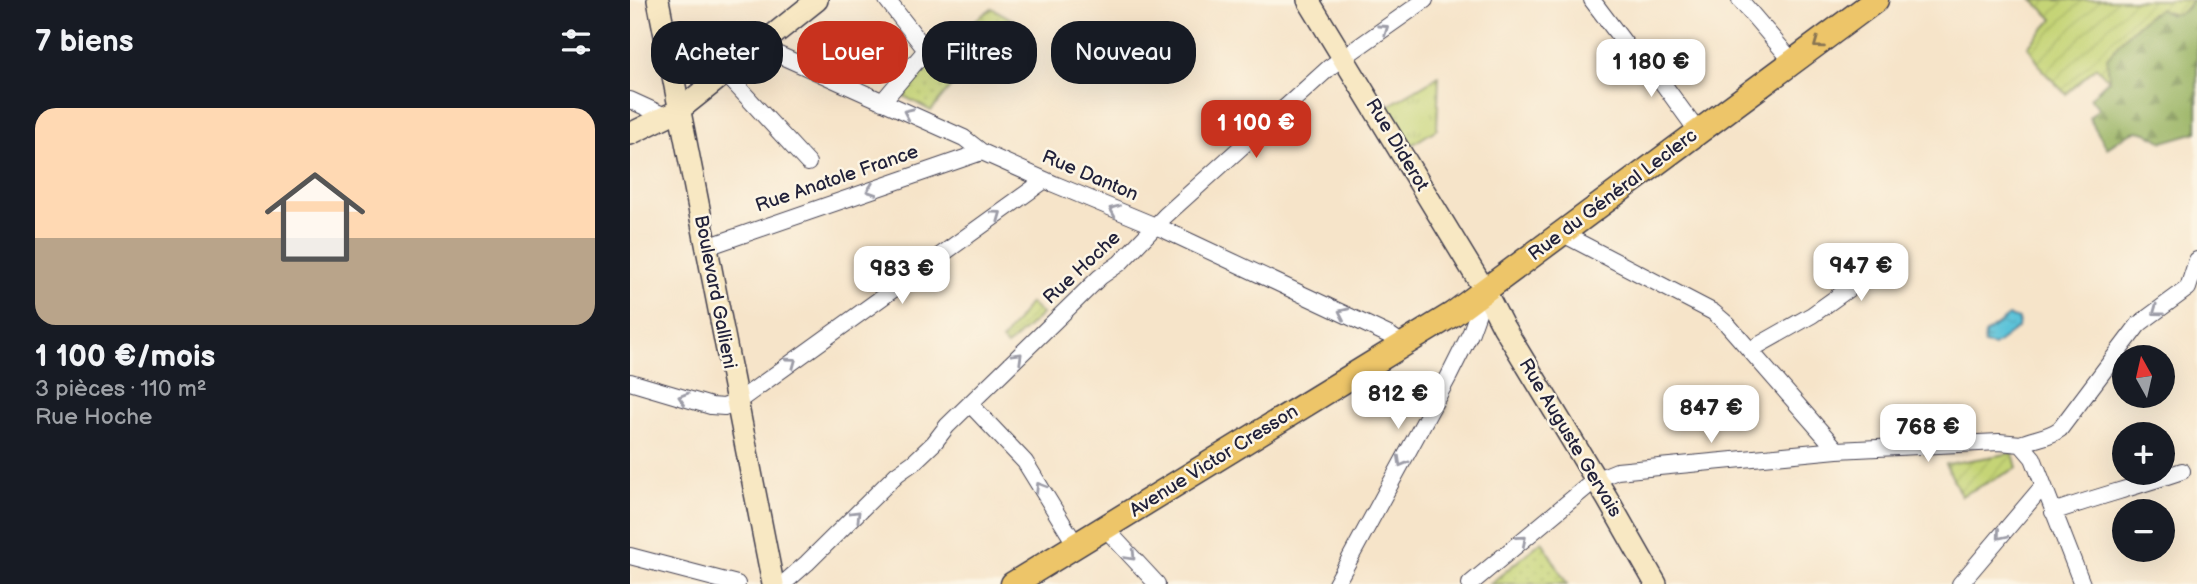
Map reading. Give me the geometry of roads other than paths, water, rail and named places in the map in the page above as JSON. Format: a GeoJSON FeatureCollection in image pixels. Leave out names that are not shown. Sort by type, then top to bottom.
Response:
{"type":"FeatureCollection","features":[{"type":"Feature","properties":{"kind":"main road","name":"Boulevard Gallieni"},"geometry":{"type":"LineString","coordinates":[[658,0],[672,113],[706,247],[773,584]]}},
{"type":"Feature","properties":{"kind":"main road"},"geometry":{"type":"LineString","coordinates":[[783,27],[817,0]]}},
{"type":"Feature","properties":{"kind":"main road","name":"Rue Diderot"},"geometry":{"type":"LineString","coordinates":[[1308,0],[1485,291]]}},
{"type":"Feature","properties":{"kind":"main road","name":"Rue du Général Leclerc"},"geometry":{"type":"LineString","coordinates":[[1485,291],[1876,0]]}},
{"type":"Feature","properties":{"kind":"main road"},"geometry":{"type":"LineString","coordinates":[[630,134],[672,113],[710,84]]}},
{"type":"Feature","properties":{"kind":"main road","name":"Avenue Victor Cresson"},"geometry":{"type":"LineString","coordinates":[[1013,584],[1404,345],[1485,291]]}},
{"type":"Feature","properties":{"kind":"main road","name":"Rue Auguste Gervais"},"geometry":{"type":"LineString","coordinates":[[1485,291],[1656,584]]}},
{"type":"Feature","properties":{"kind":"street"},"geometry":{"type":"LineString","coordinates":[[882,102],[926,50],[887,0]]}},
{"type":"Feature","properties":{"kind":"street","name":"Rue Hoche"},"geometry":{"type":"LineString","coordinates":[[783,584],[897,474],[914,463],[947,426],[1156,226],[1342,58],[1425,0]]}},
{"type":"Feature","properties":{"kind":"street"},"geometry":{"type":"LineString","coordinates":[[1592,0],[1636,57],[1656,74],[1698,132]]}},
{"type":"Feature","properties":{"kind":"street"},"geometry":{"type":"LineString","coordinates":[[1740,0],[1793,62]]}},
{"type":"Feature","properties":{"kind":"street","name":"Rue Danton"},"geometry":{"type":"LineString","coordinates":[[783,57],[964,138],[982,152],[1156,226],[1391,336],[1404,345]]}},
{"type":"Feature","properties":{"kind":"street"},"geometry":{"type":"LineString","coordinates":[[735,84],[808,163]]}},
{"type":"Feature","properties":{"kind":"street"},"geometry":{"type":"LineString","coordinates":[[630,100],[672,113]]}},
{"type":"Feature","properties":{"kind":"street","name":"Rue Anatole France"},"geometry":{"type":"LineString","coordinates":[[706,247],[982,152]]}},
{"type":"Feature","properties":{"kind":"street"},"geometry":{"type":"LineString","coordinates":[[630,382],[711,406],[724,407],[737,402],[1045,180]]}},
{"type":"Feature","properties":{"kind":"street"},"geometry":{"type":"LineString","coordinates":[[1561,233],[1713,312],[1727,324],[1837,450]]}},
{"type":"Feature","properties":{"kind":"street"},"geometry":{"type":"LineString","coordinates":[[1469,584],[1595,480],[1618,471],[1837,450],[1999,442],[2021,444],[2052,435],[2060,429],[2139,324],[2188,288],[2197,260]]}},
{"type":"Feature","properties":{"kind":"street"},"geometry":{"type":"LineString","coordinates":[[1750,350],[1812,315],[1865,277]]}},
{"type":"Feature","properties":{"kind":"street"},"geometry":{"type":"LineString","coordinates":[[1336,584],[1449,376],[1471,332],[1485,291]]}},
{"type":"Feature","properties":{"kind":"street"},"geometry":{"type":"LineString","coordinates":[[970,404],[1025,462],[1076,545]]}},
{"type":"Feature","properties":{"kind":"street"},"geometry":{"type":"LineString","coordinates":[[2021,444],[2033,458],[2081,584]]}},
{"type":"Feature","properties":{"kind":"street"},"geometry":{"type":"LineString","coordinates":[[2053,512],[2182,471]]}},
{"type":"Feature","properties":{"kind":"street"},"geometry":{"type":"LineString","coordinates":[[1959,584],[2043,486]]}},
{"type":"Feature","properties":{"kind":"street"},"geometry":{"type":"LineString","coordinates":[[1105,528],[1157,584]]}},
{"type":"Feature","properties":{"kind":"street"},"geometry":{"type":"LineString","coordinates":[[630,556],[737,584]]}},
{"type":"Feature","properties":{"kind":"water"},"geometry":{"type":"Polygon","coordinates":[[[2009,316],[2019,319],[2018,328],[1994,346],[1984,344],[1985,334],[2009,316]]]}}]}
